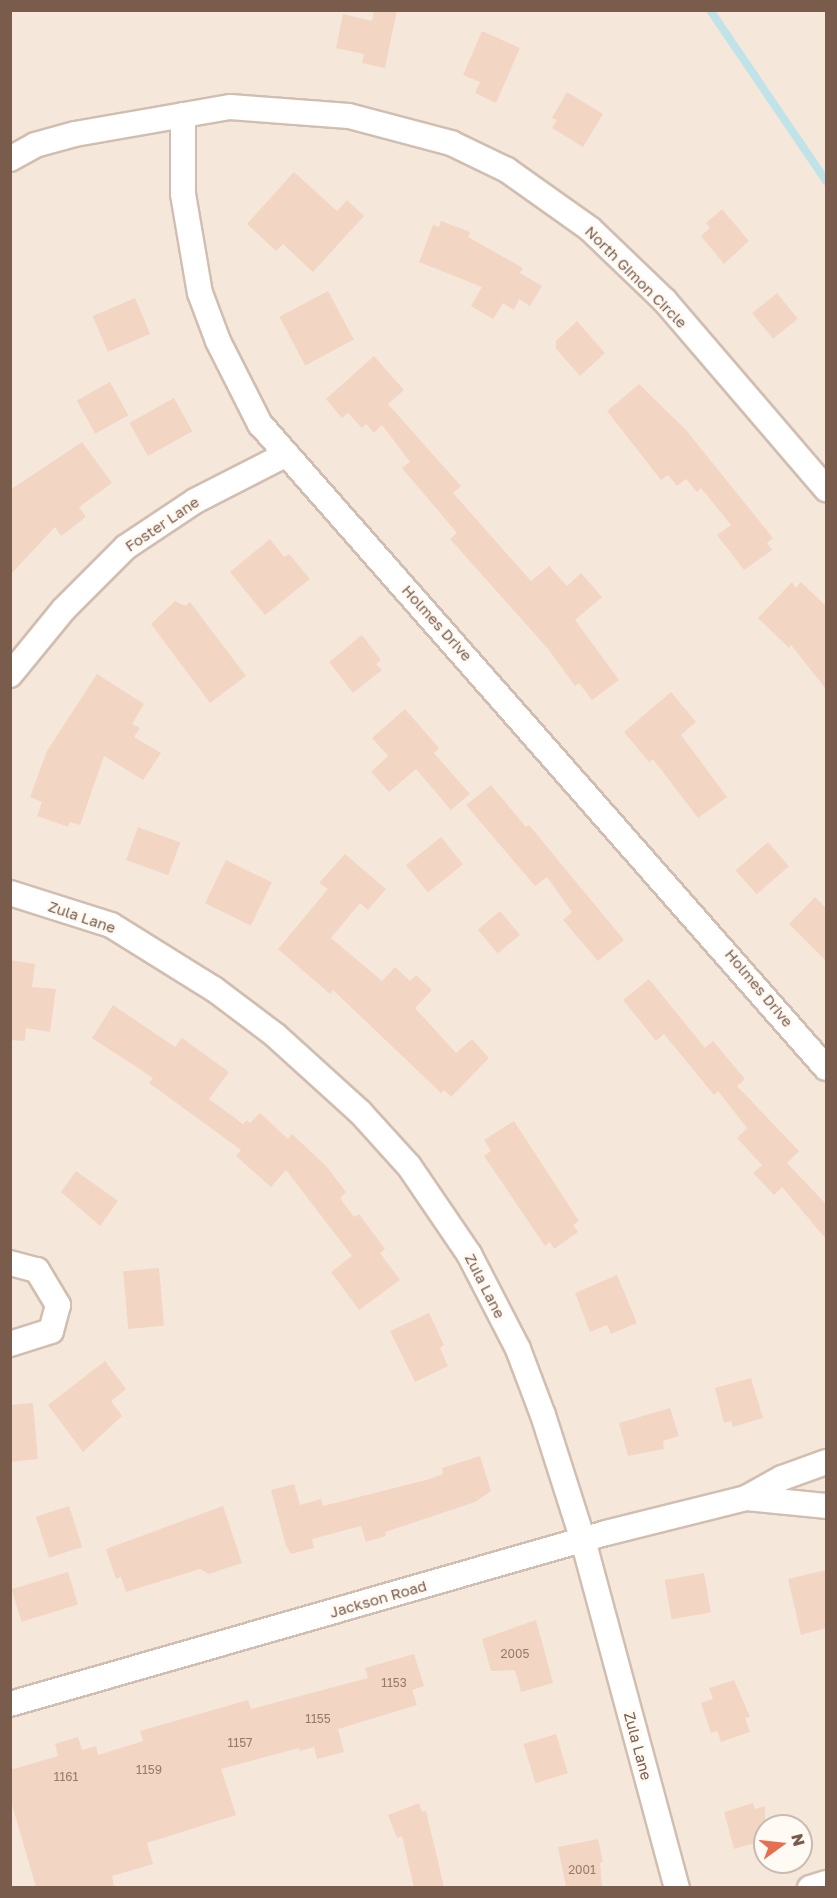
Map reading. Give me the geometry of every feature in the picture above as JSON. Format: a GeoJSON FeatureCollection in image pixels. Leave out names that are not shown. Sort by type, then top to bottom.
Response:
{"type":"FeatureCollection","features":[{"type":"Feature","properties":{"kind":"street","name":"North Gimon Circle"},"geometry":{"type":"LineString","coordinates":[[10,159],[36,145],[75,134],[230,107],[349,116],[452,143],[507,170],[590,229],[665,301],[826,489]]}},
{"type":"Feature","properties":{"kind":"street","name":"Holmes Drive"},"geometry":{"type":"LineString","coordinates":[[183,115],[183,194],[200,293],[218,341],[260,424],[826,1068]]}},
{"type":"Feature","properties":{"kind":"street","name":"Foster Lane"},"geometry":{"type":"LineString","coordinates":[[10,675],[64,609],[126,547],[195,501],[287,454]]}},
{"type":"Feature","properties":{"kind":"street","name":"Zula Lane"},"geometry":{"type":"LineString","coordinates":[[10,893],[111,925],[214,988],[275,1035],[343,1097],[409,1166],[470,1254],[518,1349],[583,1540],[677,1887]]}},
{"type":"Feature","properties":{"kind":"street"},"geometry":{"type":"LineString","coordinates":[[10,1263],[37,1270],[57,1305],[51,1331],[10,1344]]}},
{"type":"Feature","properties":{"kind":"street","name":"Jackson Road"},"geometry":{"type":"LineString","coordinates":[[10,1704],[583,1540],[746,1498],[782,1478],[826,1462]]}},
{"type":"Feature","properties":{"kind":"street","name":"Jackson Road"},"geometry":{"type":"LineString","coordinates":[[746,1498],[826,1506]]}},
{"type":"Feature","properties":{"kind":"street"},"geometry":{"type":"LineString","coordinates":[[810,1887],[826,1883]]}},
{"type":"Feature","properties":{"kind":"shaded area"},"geometry":{"type":"Polygon","coordinates":[[[11,11],[826,11],[826,1887],[11,1888],[11,11]]]}},
{"type":"Feature","properties":{"kind":"building"},"geometry":{"type":"Polygon","coordinates":[[[374,10],[397,10],[385,68],[362,63],[364,54],[336,48],[343,14],[372,21],[374,10]]]}},
{"type":"Feature","properties":{"kind":"building"},"geometry":{"type":"Polygon","coordinates":[[[482,31],[520,48],[496,103],[475,93],[480,82],[463,75],[482,31]]]}},
{"type":"Feature","properties":{"kind":"building"},"geometry":{"type":"Polygon","coordinates":[[[567,92],[603,114],[583,147],[552,128],[557,120],[552,118],[567,92]]]}},
{"type":"Feature","properties":{"kind":"building"},"geometry":{"type":"Polygon","coordinates":[[[294,172],[337,211],[347,200],[364,216],[313,272],[283,244],[276,251],[247,224],[294,172]]]}},
{"type":"Feature","properties":{"kind":"building"},"geometry":{"type":"Polygon","coordinates":[[[722,209],[749,241],[724,264],[701,236],[710,228],[706,223],[722,209]]]}},
{"type":"Feature","properties":{"kind":"building"},"geometry":{"type":"Polygon","coordinates":[[[441,221],[470,232],[468,237],[523,268],[520,273],[542,286],[530,306],[519,299],[514,310],[503,303],[493,319],[471,306],[482,287],[419,262],[433,225],[439,227],[441,221]]]}},
{"type":"Feature","properties":{"kind":"building"},"geometry":{"type":"Polygon","coordinates":[[[328,291],[354,340],[305,365],[279,317],[328,291]]]}},
{"type":"Feature","properties":{"kind":"building"},"geometry":{"type":"Polygon","coordinates":[[[777,293],[798,319],[773,339],[752,313],[777,293]]]}},
{"type":"Feature","properties":{"kind":"building"},"geometry":{"type":"Polygon","coordinates":[[[135,298],[150,334],[108,352],[93,316],[135,298]]]}},
{"type":"Feature","properties":{"kind":"building"},"geometry":{"type":"Polygon","coordinates":[[[577,321],[605,353],[580,376],[556,349],[556,341],[577,321]]]}},
{"type":"Feature","properties":{"kind":"building"},"geometry":{"type":"Polygon","coordinates":[[[374,356],[404,390],[388,404],[461,486],[453,493],[531,581],[549,566],[567,586],[581,573],[602,597],[575,620],[619,680],[592,700],[579,683],[575,686],[548,649],[450,539],[457,533],[402,468],[410,462],[382,425],[374,433],[366,424],[362,428],[348,413],[342,418],[326,399],[374,356]]]}},
{"type":"Feature","properties":{"kind":"building"},"geometry":{"type":"Polygon","coordinates":[[[110,382],[128,415],[95,434],[77,400],[110,382]]]}},
{"type":"Feature","properties":{"kind":"building"},"geometry":{"type":"Polygon","coordinates":[[[639,384],[686,430],[773,538],[767,543],[772,550],[744,570],[717,535],[731,525],[701,488],[697,492],[686,479],[677,486],[668,475],[661,480],[607,411],[639,384]]]}},
{"type":"Feature","properties":{"kind":"building"},"geometry":{"type":"Polygon","coordinates":[[[174,398],[192,431],[148,456],[129,423],[174,398]]]}},
{"type":"Feature","properties":{"kind":"building"},"geometry":{"type":"Polygon","coordinates":[[[82,442],[112,483],[79,507],[86,517],[61,536],[55,527],[10,575],[10,490],[82,442]]]}},
{"type":"Feature","properties":{"kind":"building"},"geometry":{"type":"Polygon","coordinates":[[[270,539],[284,557],[289,554],[310,579],[265,615],[230,572],[270,539]]]}},
{"type":"Feature","properties":{"kind":"building"},"geometry":{"type":"Polygon","coordinates":[[[792,582],[796,588],[801,582],[826,606],[826,689],[791,645],[789,648],[758,618],[792,582]]]}},
{"type":"Feature","properties":{"kind":"building"},"geometry":{"type":"Polygon","coordinates":[[[175,601],[185,606],[190,602],[246,676],[210,703],[151,624],[175,601]]]}},
{"type":"Feature","properties":{"kind":"building"},"geometry":{"type":"Polygon","coordinates":[[[362,635],[381,660],[376,664],[382,670],[353,693],[329,662],[362,635]]]}},
{"type":"Feature","properties":{"kind":"building"},"geometry":{"type":"Polygon","coordinates":[[[97,674],[144,704],[132,724],[140,728],[134,737],[161,753],[143,780],[104,756],[80,825],[70,822],[68,827],[37,816],[42,802],[30,797],[47,751],[97,674]]]}},
{"type":"Feature","properties":{"kind":"building"},"geometry":{"type":"Polygon","coordinates":[[[671,692],[696,722],[681,735],[727,797],[698,818],[653,759],[649,762],[624,732],[671,692]]]}},
{"type":"Feature","properties":{"kind":"building"},"geometry":{"type":"Polygon","coordinates":[[[405,709],[439,748],[434,753],[470,794],[451,810],[416,769],[389,792],[371,772],[388,756],[372,738],[405,709]]]}},
{"type":"Feature","properties":{"kind":"building"},"geometry":{"type":"Polygon","coordinates":[[[491,785],[526,827],[529,825],[624,940],[598,961],[563,920],[572,912],[547,877],[535,886],[466,805],[491,785]]]}},
{"type":"Feature","properties":{"kind":"building"},"geometry":{"type":"Polygon","coordinates":[[[138,827],[180,842],[168,875],[126,860],[138,827]]]}},
{"type":"Feature","properties":{"kind":"building"},"geometry":{"type":"Polygon","coordinates":[[[441,837],[463,864],[428,893],[406,865],[441,837]]]}},
{"type":"Feature","properties":{"kind":"building"},"geometry":{"type":"Polygon","coordinates":[[[768,842],[789,866],[757,894],[736,870],[768,842]]]}},
{"type":"Feature","properties":{"kind":"building"},"geometry":{"type":"Polygon","coordinates":[[[345,854],[386,889],[368,910],[360,903],[331,938],[382,981],[395,967],[410,981],[416,975],[432,990],[415,1008],[456,1053],[472,1039],[489,1058],[451,1097],[444,1090],[441,1093],[333,990],[330,994],[278,949],[328,889],[319,883],[345,854]]]}},
{"type":"Feature","properties":{"kind":"building"},"geometry":{"type":"Polygon","coordinates":[[[226,860],[272,882],[251,925],[205,903],[226,860]]]}},
{"type":"Feature","properties":{"kind":"building"},"geometry":{"type":"Polygon","coordinates":[[[815,897],[826,908],[826,961],[789,924],[815,897]]]}},
{"type":"Feature","properties":{"kind":"building"},"geometry":{"type":"Polygon","coordinates":[[[500,911],[520,935],[498,953],[478,930],[500,911]]]}},
{"type":"Feature","properties":{"kind":"building"},"geometry":{"type":"Polygon","coordinates":[[[10,960],[35,964],[32,987],[56,989],[50,1032],[26,1028],[25,1041],[10,1040],[10,960]]]}},
{"type":"Feature","properties":{"kind":"building"},"geometry":{"type":"Polygon","coordinates":[[[649,979],[705,1048],[713,1041],[745,1079],[737,1086],[799,1151],[787,1163],[826,1204],[826,1239],[782,1187],[774,1195],[753,1173],[762,1165],[737,1138],[747,1128],[718,1091],[714,1095],[664,1034],[656,1041],[623,1000],[649,979]]]}},
{"type":"Feature","properties":{"kind":"building"},"geometry":{"type":"Polygon","coordinates":[[[113,1005],[175,1047],[182,1038],[229,1072],[209,1099],[243,1124],[247,1120],[250,1123],[260,1113],[288,1139],[292,1134],[327,1167],[346,1192],[340,1198],[354,1217],[359,1214],[385,1249],[380,1253],[400,1280],[359,1310],[331,1272],[352,1256],[286,1170],[271,1187],[236,1156],[241,1150],[149,1083],[153,1078],[92,1038],[113,1005]]]}},
{"type":"Feature","properties":{"kind":"building"},"geometry":{"type":"Polygon","coordinates":[[[514,1121],[579,1221],[573,1225],[578,1232],[554,1249],[550,1242],[545,1246],[484,1156],[491,1151],[484,1140],[514,1121]]]}},
{"type":"Feature","properties":{"kind":"building"},"geometry":{"type":"Polygon","coordinates":[[[76,1171],[118,1201],[100,1226],[61,1192],[76,1171]]]}},
{"type":"Feature","properties":{"kind":"building"},"geometry":{"type":"Polygon","coordinates":[[[159,1268],[164,1326],[128,1329],[123,1271],[159,1268]]]}},
{"type":"Feature","properties":{"kind":"building"},"geometry":{"type":"Polygon","coordinates":[[[617,1275],[637,1323],[611,1334],[607,1325],[590,1332],[575,1293],[617,1275]]]}},
{"type":"Feature","properties":{"kind":"building"},"geometry":{"type":"Polygon","coordinates":[[[429,1313],[444,1345],[440,1348],[448,1366],[415,1382],[390,1331],[429,1313]]]}},
{"type":"Feature","properties":{"kind":"building"},"geometry":{"type":"Polygon","coordinates":[[[105,1361],[126,1389],[111,1401],[122,1416],[83,1452],[48,1405],[105,1361]]]}},
{"type":"Feature","properties":{"kind":"building"},"geometry":{"type":"Polygon","coordinates":[[[751,1378],[763,1418],[733,1427],[731,1421],[724,1423],[715,1388],[751,1378]]]}},
{"type":"Feature","properties":{"kind":"building"},"geometry":{"type":"Polygon","coordinates":[[[33,1403],[38,1459],[10,1462],[10,1405],[33,1403]]]}},
{"type":"Feature","properties":{"kind":"building"},"geometry":{"type":"Polygon","coordinates":[[[670,1408],[679,1436],[663,1441],[664,1449],[628,1456],[619,1423],[670,1408]]]}},
{"type":"Feature","properties":{"kind":"building"},"geometry":{"type":"Polygon","coordinates":[[[480,1456],[491,1491],[475,1502],[385,1532],[386,1536],[366,1542],[361,1526],[312,1539],[314,1548],[291,1554],[286,1546],[271,1490],[294,1484],[300,1505],[321,1499],[323,1506],[430,1479],[443,1474],[442,1468],[480,1456]]]}},
{"type":"Feature","properties":{"kind":"building"},"geometry":{"type":"Polygon","coordinates":[[[69,1506],[82,1547],[49,1558],[36,1517],[69,1506]]]}},
{"type":"Feature","properties":{"kind":"building"},"geometry":{"type":"Polygon","coordinates":[[[223,1506],[242,1563],[209,1574],[200,1569],[126,1592],[121,1577],[116,1579],[106,1549],[223,1506]]]}},
{"type":"Feature","properties":{"kind":"building"},"geometry":{"type":"Polygon","coordinates":[[[826,1570],[826,1628],[801,1635],[788,1579],[826,1570]]]}},
{"type":"Feature","properties":{"kind":"building"},"geometry":{"type":"Polygon","coordinates":[[[68,1572],[78,1605],[22,1622],[12,1589],[68,1572]]]}},
{"type":"Feature","properties":{"kind":"building"},"geometry":{"type":"Polygon","coordinates":[[[704,1573],[711,1612],[672,1619],[665,1580],[704,1573]]]}},
{"type":"Feature","properties":{"kind":"building"},"geometry":{"type":"Polygon","coordinates":[[[536,1620],[553,1683],[521,1692],[515,1670],[491,1671],[482,1639],[536,1620]]]}},
{"type":"Feature","properties":{"kind":"building"},"geometry":{"type":"Polygon","coordinates":[[[414,1654],[424,1686],[412,1690],[417,1705],[338,1729],[344,1752],[317,1759],[314,1747],[300,1751],[299,1748],[221,1769],[236,1815],[147,1843],[153,1864],[112,1876],[114,1887],[36,1887],[10,1798],[10,1770],[58,1756],[55,1744],[78,1737],[82,1750],[96,1746],[98,1755],[143,1741],[140,1731],[248,1700],[251,1709],[368,1678],[365,1668],[414,1654]]]}},
{"type":"Feature","properties":{"kind":"building"},"geometry":{"type":"Polygon","coordinates":[[[734,1680],[750,1717],[745,1718],[750,1732],[721,1742],[717,1731],[711,1733],[701,1703],[713,1699],[709,1688],[734,1680]]]}},
{"type":"Feature","properties":{"kind":"building"},"geometry":{"type":"Polygon","coordinates":[[[556,1734],[568,1773],[535,1783],[523,1744],[556,1734]]]}},
{"type":"Feature","properties":{"kind":"building"},"geometry":{"type":"Polygon","coordinates":[[[419,1803],[422,1812],[426,1811],[444,1887],[414,1887],[402,1836],[397,1838],[388,1815],[419,1803]]]}},
{"type":"Feature","properties":{"kind":"building"},"geometry":{"type":"Polygon","coordinates":[[[753,1803],[755,1809],[765,1806],[765,1814],[753,1814],[753,1843],[734,1849],[724,1812],[753,1803]]]}},
{"type":"Feature","properties":{"kind":"building"},"geometry":{"type":"Polygon","coordinates":[[[598,1839],[603,1862],[600,1863],[602,1887],[566,1887],[558,1847],[598,1839]]]}},
{"type":"Feature","properties":{"kind":"waterway"},"geometry":{"type":"LineString","coordinates":[[710,10],[826,181]]}}]}
